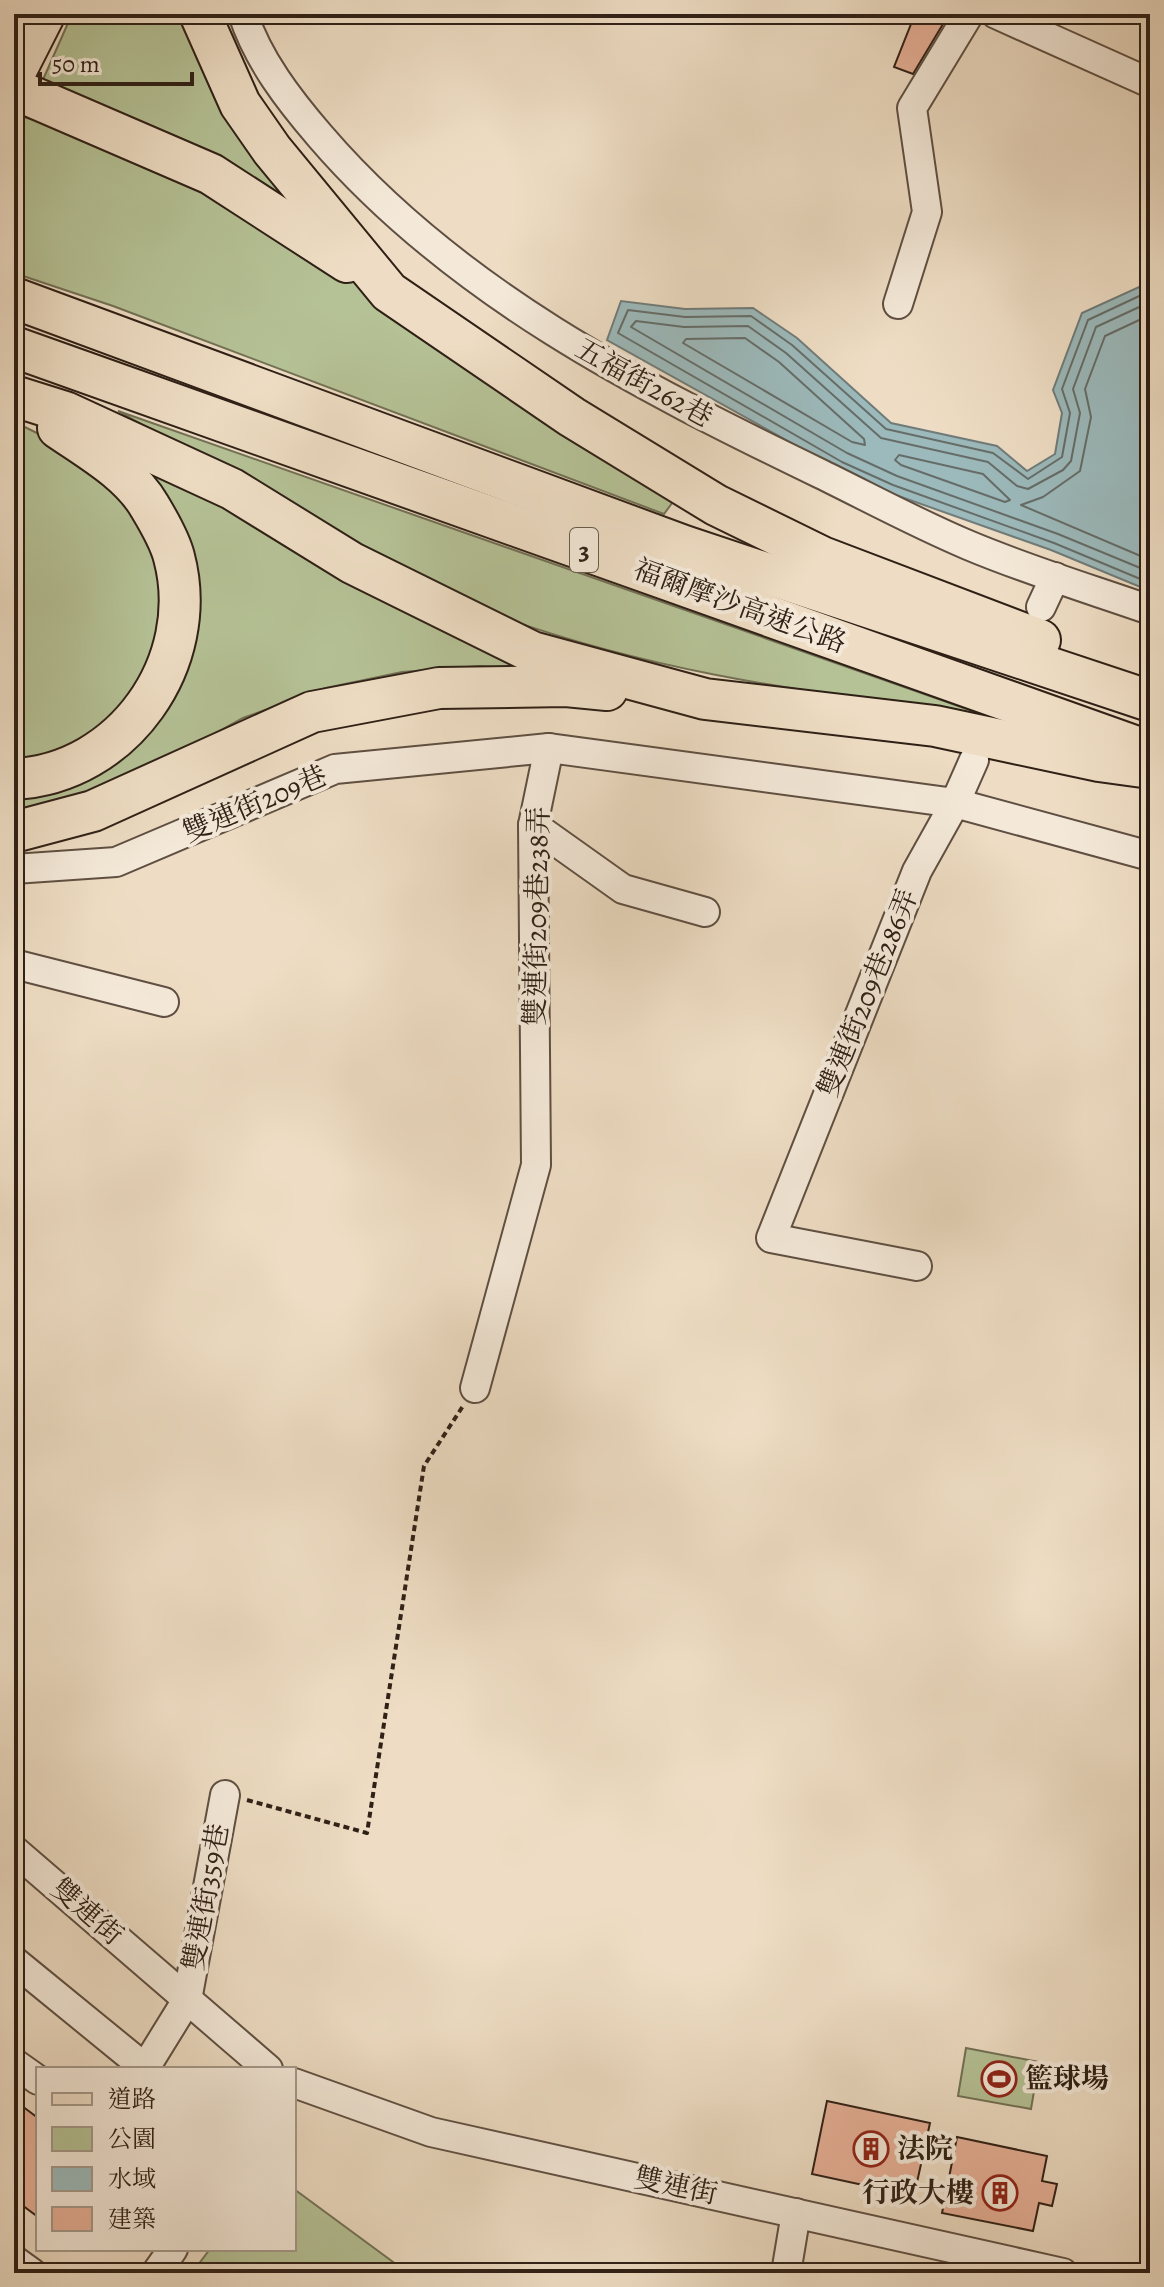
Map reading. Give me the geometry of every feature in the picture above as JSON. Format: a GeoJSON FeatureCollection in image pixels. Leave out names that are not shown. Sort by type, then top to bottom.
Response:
{"type":"FeatureCollection","features":[{"type":"Feature","properties":{"kind":"highway"},"geometry":{"type":"LineString","coordinates":[[200,14],[240,104],[272,150],[389,292]]}},
{"type":"Feature","properties":{"kind":"highway"},"geometry":{"type":"LineString","coordinates":[[14,89],[211,174],[323,244],[572,417],[716,505],[822,557],[991,619],[1150,689]]}},
{"type":"Feature","properties":{"kind":"highway","name":"福爾摩沙高速公路"},"geometry":{"type":"LineString","coordinates":[[27,302],[684,546],[1150,701]]}},
{"type":"Feature","properties":{"kind":"highway","name":"福爾摩沙高速公路"},"geometry":{"type":"LineString","coordinates":[[16,348],[1150,752]]}},
{"type":"Feature","properties":{"kind":"highway"},"geometry":{"type":"LineString","coordinates":[[14,398],[65,412],[218,483],[352,563],[532,652],[705,699]]}},
{"type":"Feature","properties":{"kind":"highway"},"geometry":{"type":"LineString","coordinates":[[14,398],[114,467],[149,504],[174,557],[179,611],[173,648],[162,679],[143,712],[121,736],[87,759],[63,769],[14,779]]}},
{"type":"Feature","properties":{"kind":"highway"},"geometry":{"type":"LineString","coordinates":[[14,832],[93,811],[312,712],[439,688],[566,686],[705,699],[935,726],[1099,761],[1150,768]]}},
{"type":"Feature","properties":{"kind":"main road"},"geometry":{"type":"LineString","coordinates":[[14,81],[48,14]]}},
{"type":"Feature","properties":{"kind":"street","name":"五福街262巷"},"geometry":{"type":"LineString","coordinates":[[243,14],[275,78],[355,177],[411,228],[515,309],[696,414],[968,545],[1150,610]]}},
{"type":"Feature","properties":{"kind":"street"},"geometry":{"type":"LineString","coordinates":[[898,304],[927,212],[912,108],[969,14]]}},
{"type":"Feature","properties":{"kind":"street"},"geometry":{"type":"LineString","coordinates":[[996,14],[1150,83]]}},
{"type":"Feature","properties":{"kind":"street"},"geometry":{"type":"LineString","coordinates":[[1041,607],[1055,577]]}},
{"type":"Feature","properties":{"kind":"street"},"geometry":{"type":"LineString","coordinates":[[549,748],[955,803],[1150,856]]}},
{"type":"Feature","properties":{"kind":"street","name":"雙連街209巷238弄"},"geometry":{"type":"LineString","coordinates":[[475,1388],[536,1165],[533,825],[549,748]]}},
{"type":"Feature","properties":{"kind":"street","name":"雙連街209巷"},"geometry":{"type":"LineString","coordinates":[[14,869],[116,862],[335,769],[549,748]]}},
{"type":"Feature","properties":{"kind":"street"},"geometry":{"type":"LineString","coordinates":[[955,803],[974,760]]}},
{"type":"Feature","properties":{"kind":"street","name":"雙連街209巷286弄"},"geometry":{"type":"LineString","coordinates":[[917,1266],[771,1238],[917,871],[955,803]]}},
{"type":"Feature","properties":{"kind":"street"},"geometry":{"type":"LineString","coordinates":[[533,825],[623,889],[705,912]]}},
{"type":"Feature","properties":{"kind":"street"},"geometry":{"type":"LineString","coordinates":[[14,964],[164,1002]]}},
{"type":"Feature","properties":{"kind":"street","name":"雙連街359巷"},"geometry":{"type":"LineString","coordinates":[[187,2000],[225,1795]]}},
{"type":"Feature","properties":{"kind":"street","name":"雙連街"},"geometry":{"type":"LineString","coordinates":[[14,1850],[266,2067]]}},
{"type":"Feature","properties":{"kind":"street"},"geometry":{"type":"LineString","coordinates":[[14,1961],[144,2067]]}},
{"type":"Feature","properties":{"kind":"street"},"geometry":{"type":"LineString","coordinates":[[146,2067],[187,2000]]}},
{"type":"Feature","properties":{"kind":"street"},"geometry":{"type":"LineString","coordinates":[[14,2063],[36,2079]]}},
{"type":"Feature","properties":{"kind":"street","name":"雙連街"},"geometry":{"type":"LineString","coordinates":[[296,2084],[431,2132],[1059,2273]]}},
{"type":"Feature","properties":{"kind":"street"},"geometry":{"type":"LineString","coordinates":[[786,2273],[796,2213]]}},
{"type":"Feature","properties":{"kind":"street"},"geometry":{"type":"LineString","coordinates":[[156,2273],[172,2251]]}},
{"type":"Feature","properties":{"kind":"street"},"geometry":{"type":"LineString","coordinates":[[14,2260],[32,2273]]}},
{"type":"Feature","properties":{"kind":"path"},"geometry":{"type":"LineString","coordinates":[[225,1795],[367,1833],[424,1466],[475,1388]]}},
{"type":"Feature","properties":{"kind":"green space"},"geometry":{"type":"Polygon","coordinates":[[[72,14],[181,14],[211,87],[286,190],[280,203],[41,84],[72,14]]]}},
{"type":"Feature","properties":{"kind":"green space"},"geometry":{"type":"Polygon","coordinates":[[[20,116],[115,148],[248,214],[413,319],[675,499],[664,514],[113,306],[14,273],[14,126],[20,116]]]}},
{"type":"Feature","properties":{"kind":"green space"},"geometry":{"type":"Polygon","coordinates":[[[118,411],[981,714],[780,687],[648,660],[518,623],[455,599],[118,411]]]}},
{"type":"Feature","properties":{"kind":"green space"},"geometry":{"type":"Polygon","coordinates":[[[14,422],[84,460],[122,495],[144,527],[158,561],[164,597],[163,632],[152,667],[133,700],[104,729],[84,742],[14,765],[14,422]]]}},
{"type":"Feature","properties":{"kind":"green space"},"geometry":{"type":"Polygon","coordinates":[[[136,463],[559,672],[480,666],[402,672],[326,688],[243,718],[113,790],[14,820],[14,796],[179,676],[136,463]]]}},
{"type":"Feature","properties":{"kind":"green space","name":"籃球場"},"geometry":{"type":"Polygon","coordinates":[[[966,2048],[1039,2062],[1031,2109],[958,2096],[966,2048]]]}},
{"type":"Feature","properties":{"kind":"green space"},"geometry":{"type":"Polygon","coordinates":[[[296,2190],[408,2273],[192,2273],[208,2251],[296,2251],[296,2190]]]}},
{"type":"Feature","properties":{"kind":"water"},"geometry":{"type":"Polygon","coordinates":[[[1150,282],[1150,591],[1051,550],[890,493],[838,469],[607,340],[621,301],[685,309],[753,308],[797,338],[891,423],[997,446],[1027,471],[1055,454],[1062,413],[1053,390],[1082,313],[1150,282]]]}},
{"type":"Feature","properties":{"kind":"building"},"geometry":{"type":"Polygon","coordinates":[[[915,14],[949,14],[913,74],[894,67],[915,14]]]}},
{"type":"Feature","properties":{"kind":"building"},"geometry":{"type":"Polygon","coordinates":[[[14,2100],[36,2116],[36,2216],[14,2199],[14,2100]]]}},
{"type":"Feature","properties":{"kind":"building","name":"法院"},"geometry":{"type":"Polygon","coordinates":[[[827,2101],[930,2123],[914,2196],[812,2174],[827,2101]]]}},
{"type":"Feature","properties":{"kind":"building","name":"行政大樓"},"geometry":{"type":"Polygon","coordinates":[[[957,2137],[1047,2156],[1042,2181],[1057,2184],[1052,2206],[1039,2203],[1033,2231],[942,2213],[957,2137]]]}},
{"type":"Feature","properties":{"kind":"place","name":"籃球場"},"geometry":{"type":"Point","coordinates":[999,2079]}},
{"type":"Feature","properties":{"kind":"place","name":"法院"},"geometry":{"type":"Point","coordinates":[871,2149]}},
{"type":"Feature","properties":{"kind":"place","name":"行政大樓"},"geometry":{"type":"Point","coordinates":[1000,2193]}}]}
